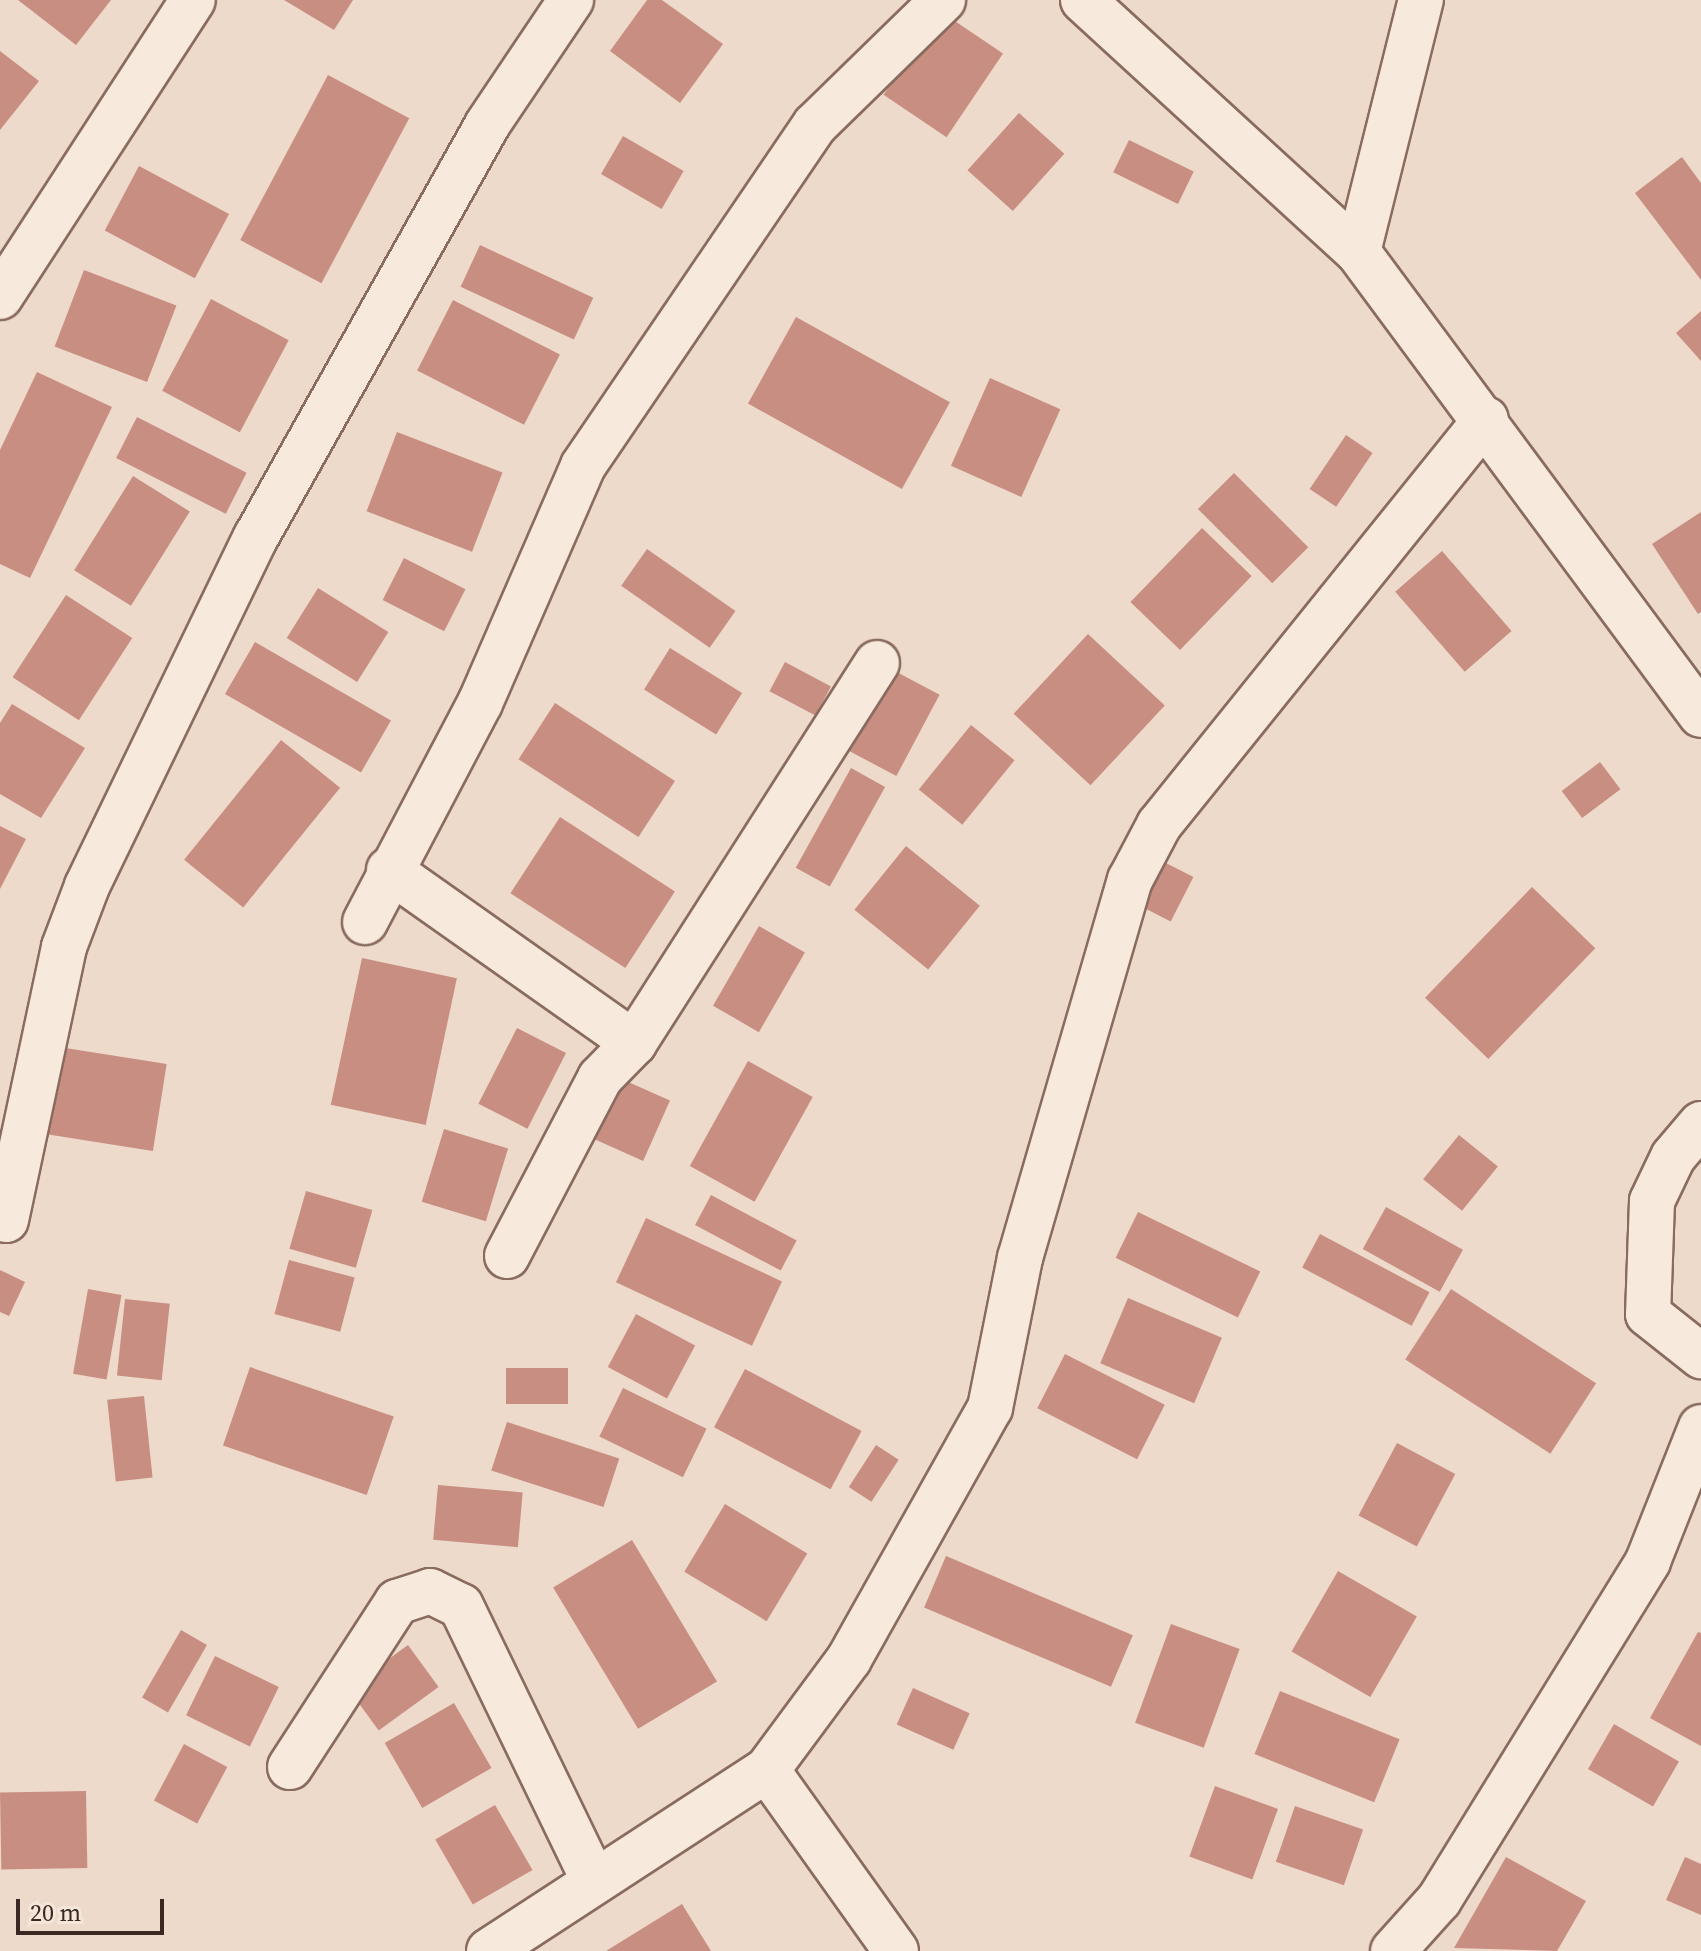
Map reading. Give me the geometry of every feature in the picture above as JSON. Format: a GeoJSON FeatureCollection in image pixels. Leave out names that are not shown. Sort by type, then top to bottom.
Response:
{"type":"FeatureCollection","features":[{"type":"Feature","properties":{"kind":"street"},"geometry":{"type":"LineString","coordinates":[[0,297],[132,85],[193,0]]}},
{"type":"Feature","properties":{"kind":"street"},"geometry":{"type":"LineString","coordinates":[[6,1220],[64,947],[87,886],[256,537],[487,125],[571,0]]}},
{"type":"Feature","properties":{"kind":"street"},"geometry":{"type":"LineString","coordinates":[[365,922],[389,870],[480,703],[583,466],[815,125],[943,0]]}},
{"type":"Feature","properties":{"kind":"street"},"geometry":{"type":"LineString","coordinates":[[1083,0],[1358,252],[1486,419],[1701,715]]}},
{"type":"Feature","properties":{"kind":"street"},"geometry":{"type":"LineString","coordinates":[[1358,252],[1421,0]]}},
{"type":"Feature","properties":{"kind":"street"},"geometry":{"type":"LineString","coordinates":[[489,1951],[767,1770],[849,1659],[990,1408],[1020,1258],[1130,880],[1176,804],[1486,419]]}},
{"type":"Feature","properties":{"kind":"street"},"geometry":{"type":"LineString","coordinates":[[507,1256],[600,1078],[634,1043],[877,663]]}},
{"type":"Feature","properties":{"kind":"street"},"geometry":{"type":"LineString","coordinates":[[389,870],[634,1043]]}},
{"type":"Feature","properties":{"kind":"street"},"geometry":{"type":"LineString","coordinates":[[1701,1124],[1673,1157],[1652,1201],[1648,1314],[1701,1356]]}},
{"type":"Feature","properties":{"kind":"street"},"geometry":{"type":"LineString","coordinates":[[1393,1951],[1439,1900],[1648,1561],[1701,1427]]}},
{"type":"Feature","properties":{"kind":"street"},"geometry":{"type":"LineString","coordinates":[[290,1767],[397,1602],[430,1591],[461,1606],[594,1881]]}},
{"type":"Feature","properties":{"kind":"street"},"geometry":{"type":"LineString","coordinates":[[767,1770],[896,1951]]}},
{"type":"Feature","properties":{"kind":"building"},"geometry":{"type":"Polygon","coordinates":[[[18,0],[111,0],[76,45],[18,0]]]}},
{"type":"Feature","properties":{"kind":"building"},"geometry":{"type":"Polygon","coordinates":[[[284,0],[353,0],[334,30],[284,0]]]}},
{"type":"Feature","properties":{"kind":"building"},"geometry":{"type":"Polygon","coordinates":[[[647,0],[662,0],[723,44],[680,103],[610,51],[647,0]]]}},
{"type":"Feature","properties":{"kind":"building"},"geometry":{"type":"Polygon","coordinates":[[[940,11],[1003,53],[947,137],[884,95],[940,11]]]}},
{"type":"Feature","properties":{"kind":"building"},"geometry":{"type":"Polygon","coordinates":[[[0,51],[39,81],[0,130],[0,51]]]}},
{"type":"Feature","properties":{"kind":"building"},"geometry":{"type":"Polygon","coordinates":[[[328,75],[409,118],[321,283],[240,240],[328,75]]]}},
{"type":"Feature","properties":{"kind":"building"},"geometry":{"type":"Polygon","coordinates":[[[1019,113],[1064,154],[1013,211],[967,170],[1019,113]]]}},
{"type":"Feature","properties":{"kind":"building"},"geometry":{"type":"Polygon","coordinates":[[[623,136],[684,171],[662,209],[601,174],[623,136]]]}},
{"type":"Feature","properties":{"kind":"building"},"geometry":{"type":"Polygon","coordinates":[[[1129,140],[1194,172],[1178,204],[1113,172],[1129,140]]]}},
{"type":"Feature","properties":{"kind":"building"},"geometry":{"type":"Polygon","coordinates":[[[1682,157],[1701,183],[1701,280],[1635,193],[1682,157]]]}},
{"type":"Feature","properties":{"kind":"building"},"geometry":{"type":"Polygon","coordinates":[[[139,166],[229,214],[195,278],[105,230],[139,166]]]}},
{"type":"Feature","properties":{"kind":"building"},"geometry":{"type":"Polygon","coordinates":[[[480,245],[593,298],[574,340],[461,287],[480,245]]]}},
{"type":"Feature","properties":{"kind":"building"},"geometry":{"type":"Polygon","coordinates":[[[84,270],[176,305],[147,382],[55,347],[84,270]]]}},
{"type":"Feature","properties":{"kind":"building"},"geometry":{"type":"Polygon","coordinates":[[[211,299],[289,340],[240,432],[162,391],[211,299]]]}},
{"type":"Feature","properties":{"kind":"building"},"geometry":{"type":"Polygon","coordinates":[[[453,300],[560,354],[524,425],[417,370],[453,300]]]}},
{"type":"Feature","properties":{"kind":"building"},"geometry":{"type":"Polygon","coordinates":[[[1701,311],[1701,361],[1676,333],[1701,311]]]}},
{"type":"Feature","properties":{"kind":"building"},"geometry":{"type":"Polygon","coordinates":[[[796,317],[950,402],[902,489],[748,404],[796,317]]]}},
{"type":"Feature","properties":{"kind":"building"},"geometry":{"type":"Polygon","coordinates":[[[37,372],[112,407],[30,578],[0,564],[0,450],[37,372]]]}},
{"type":"Feature","properties":{"kind":"building"},"geometry":{"type":"Polygon","coordinates":[[[990,378],[1060,409],[1021,497],[951,466],[990,378]]]}},
{"type":"Feature","properties":{"kind":"building"},"geometry":{"type":"Polygon","coordinates":[[[137,417],[247,473],[226,514],[116,458],[137,417]]]}},
{"type":"Feature","properties":{"kind":"building"},"geometry":{"type":"Polygon","coordinates":[[[397,432],[502,472],[472,552],[367,511],[397,432]]]}},
{"type":"Feature","properties":{"kind":"building"},"geometry":{"type":"Polygon","coordinates":[[[1346,435],[1373,453],[1336,507],[1310,489],[1346,435]]]}},
{"type":"Feature","properties":{"kind":"building"},"geometry":{"type":"Polygon","coordinates":[[[1234,473],[1308,547],[1272,583],[1198,509],[1234,473]]]}},
{"type":"Feature","properties":{"kind":"building"},"geometry":{"type":"Polygon","coordinates":[[[133,476],[190,512],[131,606],[74,570],[133,476]]]}},
{"type":"Feature","properties":{"kind":"building"},"geometry":{"type":"Polygon","coordinates":[[[1701,512],[1701,612],[1698,614],[1652,544],[1701,512]]]}},
{"type":"Feature","properties":{"kind":"building"},"geometry":{"type":"Polygon","coordinates":[[[1202,528],[1252,576],[1180,650],[1130,602],[1202,528]]]}},
{"type":"Feature","properties":{"kind":"building"},"geometry":{"type":"Polygon","coordinates":[[[647,549],[735,611],[710,648],[621,586],[647,549]]]}},
{"type":"Feature","properties":{"kind":"building"},"geometry":{"type":"Polygon","coordinates":[[[1442,551],[1512,631],[1465,672],[1395,592],[1442,551]]]}},
{"type":"Feature","properties":{"kind":"building"},"geometry":{"type":"Polygon","coordinates":[[[404,558],[465,589],[444,631],[383,600],[404,558]]]}},
{"type":"Feature","properties":{"kind":"building"},"geometry":{"type":"Polygon","coordinates":[[[318,588],[388,632],[357,682],[287,638],[318,588]]]}},
{"type":"Feature","properties":{"kind":"building"},"geometry":{"type":"Polygon","coordinates":[[[66,595],[132,638],[79,720],[13,677],[66,595]]]}},
{"type":"Feature","properties":{"kind":"building"},"geometry":{"type":"Polygon","coordinates":[[[1088,634],[1165,706],[1090,785],[1014,714],[1088,634]]]}},
{"type":"Feature","properties":{"kind":"building"},"geometry":{"type":"Polygon","coordinates":[[[255,642],[391,720],[361,772],[225,694],[255,642]]]}},
{"type":"Feature","properties":{"kind":"building"},"geometry":{"type":"Polygon","coordinates":[[[670,648],[742,693],[716,735],[644,690],[670,648]]]}},
{"type":"Feature","properties":{"kind":"building"},"geometry":{"type":"Polygon","coordinates":[[[785,662],[831,686],[815,716],[770,691],[785,662]]]}},
{"type":"Feature","properties":{"kind":"building"},"geometry":{"type":"Polygon","coordinates":[[[891,669],[940,695],[896,776],[848,750],[891,669]]]}},
{"type":"Feature","properties":{"kind":"building"},"geometry":{"type":"Polygon","coordinates":[[[555,703],[675,781],[638,837],[519,759],[555,703]]]}},
{"type":"Feature","properties":{"kind":"building"},"geometry":{"type":"Polygon","coordinates":[[[12,704],[85,748],[41,818],[0,794],[0,723],[12,704]]]}},
{"type":"Feature","properties":{"kind":"building"},"geometry":{"type":"Polygon","coordinates":[[[971,725],[1015,760],[962,825],[919,790],[971,725]]]}},
{"type":"Feature","properties":{"kind":"building"},"geometry":{"type":"Polygon","coordinates":[[[281,740],[340,788],[243,908],[184,860],[281,740]]]}},
{"type":"Feature","properties":{"kind":"building"},"geometry":{"type":"Polygon","coordinates":[[[1600,762],[1620,789],[1582,818],[1562,791],[1600,762]]]}},
{"type":"Feature","properties":{"kind":"building"},"geometry":{"type":"Polygon","coordinates":[[[851,768],[885,787],[830,887],[796,868],[851,768]]]}},
{"type":"Feature","properties":{"kind":"building"},"geometry":{"type":"Polygon","coordinates":[[[560,817],[675,892],[625,968],[510,893],[560,817]]]}},
{"type":"Feature","properties":{"kind":"building"},"geometry":{"type":"Polygon","coordinates":[[[0,826],[26,839],[0,889],[0,826]]]}},
{"type":"Feature","properties":{"kind":"building"},"geometry":{"type":"Polygon","coordinates":[[[906,846],[980,906],[928,970],[854,910],[906,846]]]}},
{"type":"Feature","properties":{"kind":"building"},"geometry":{"type":"Polygon","coordinates":[[[1164,862],[1193,877],[1171,922],[1141,907],[1164,862]]]}},
{"type":"Feature","properties":{"kind":"building"},"geometry":{"type":"Polygon","coordinates":[[[1532,887],[1595,948],[1488,1059],[1425,998],[1532,887]]]}},
{"type":"Feature","properties":{"kind":"building"},"geometry":{"type":"Polygon","coordinates":[[[759,926],[805,952],[759,1032],[713,1006],[759,926]]]}},
{"type":"Feature","properties":{"kind":"building"},"geometry":{"type":"Polygon","coordinates":[[[362,958],[457,978],[426,1125],[331,1105],[362,958]]]}},
{"type":"Feature","properties":{"kind":"building"},"geometry":{"type":"Polygon","coordinates":[[[517,1028],[566,1053],[527,1129],[478,1104],[517,1028]]]}},
{"type":"Feature","properties":{"kind":"building"},"geometry":{"type":"Polygon","coordinates":[[[59,1047],[167,1064],[153,1151],[45,1134],[59,1047]]]}},
{"type":"Feature","properties":{"kind":"building"},"geometry":{"type":"Polygon","coordinates":[[[748,1061],[813,1097],[755,1202],[690,1166],[748,1061]]]}},
{"type":"Feature","properties":{"kind":"building"},"geometry":{"type":"Polygon","coordinates":[[[617,1077],[670,1101],[643,1161],[590,1137],[617,1077]]]}},
{"type":"Feature","properties":{"kind":"building"},"geometry":{"type":"Polygon","coordinates":[[[444,1129],[508,1149],[486,1221],[422,1202],[444,1129]]]}},
{"type":"Feature","properties":{"kind":"building"},"geometry":{"type":"Polygon","coordinates":[[[1459,1135],[1498,1166],[1462,1211],[1423,1179],[1459,1135]]]}},
{"type":"Feature","properties":{"kind":"building"},"geometry":{"type":"Polygon","coordinates":[[[306,1191],[372,1210],[356,1268],[289,1249],[306,1191]]]}},
{"type":"Feature","properties":{"kind":"building"},"geometry":{"type":"Polygon","coordinates":[[[711,1195],[797,1241],[781,1271],[695,1225],[711,1195]]]}},
{"type":"Feature","properties":{"kind":"building"},"geometry":{"type":"Polygon","coordinates":[[[1386,1207],[1463,1250],[1440,1292],[1363,1249],[1386,1207]]]}},
{"type":"Feature","properties":{"kind":"building"},"geometry":{"type":"Polygon","coordinates":[[[1138,1212],[1260,1272],[1238,1317],[1116,1258],[1138,1212]]]}},
{"type":"Feature","properties":{"kind":"building"},"geometry":{"type":"Polygon","coordinates":[[[646,1218],[782,1281],[752,1346],[616,1282],[646,1218]]]}},
{"type":"Feature","properties":{"kind":"building"},"geometry":{"type":"Polygon","coordinates":[[[1320,1234],[1429,1292],[1412,1326],[1302,1268],[1320,1234]]]}},
{"type":"Feature","properties":{"kind":"building"},"geometry":{"type":"Polygon","coordinates":[[[289,1260],[355,1278],[340,1332],[275,1314],[289,1260]]]}},
{"type":"Feature","properties":{"kind":"building"},"geometry":{"type":"Polygon","coordinates":[[[0,1270],[25,1282],[9,1316],[0,1312],[0,1270]]]}},
{"type":"Feature","properties":{"kind":"building"},"geometry":{"type":"Polygon","coordinates":[[[88,1289],[121,1295],[107,1380],[73,1374],[88,1289]]]}},
{"type":"Feature","properties":{"kind":"building"},"geometry":{"type":"Polygon","coordinates":[[[1451,1289],[1596,1383],[1550,1454],[1405,1359],[1451,1289]]]}},
{"type":"Feature","properties":{"kind":"building"},"geometry":{"type":"Polygon","coordinates":[[[1128,1298],[1222,1338],[1194,1403],[1100,1363],[1128,1298]]]}},
{"type":"Feature","properties":{"kind":"building"},"geometry":{"type":"Polygon","coordinates":[[[125,1299],[170,1304],[162,1380],[117,1376],[125,1299]]]}},
{"type":"Feature","properties":{"kind":"building"},"geometry":{"type":"Polygon","coordinates":[[[636,1314],[695,1345],[667,1398],[608,1367],[636,1314]]]}},
{"type":"Feature","properties":{"kind":"building"},"geometry":{"type":"Polygon","coordinates":[[[1065,1354],[1165,1405],[1137,1459],[1037,1408],[1065,1354]]]}},
{"type":"Feature","properties":{"kind":"building"},"geometry":{"type":"Polygon","coordinates":[[[250,1367],[394,1416],[367,1495],[223,1445],[250,1367]]]}},
{"type":"Feature","properties":{"kind":"building"},"geometry":{"type":"Polygon","coordinates":[[[506,1368],[568,1368],[568,1404],[506,1404],[506,1368]]]}},
{"type":"Feature","properties":{"kind":"building"},"geometry":{"type":"Polygon","coordinates":[[[745,1369],[862,1431],[831,1489],[714,1427],[745,1369]]]}},
{"type":"Feature","properties":{"kind":"building"},"geometry":{"type":"Polygon","coordinates":[[[623,1388],[707,1429],[683,1477],[599,1437],[623,1388]]]}},
{"type":"Feature","properties":{"kind":"building"},"geometry":{"type":"Polygon","coordinates":[[[144,1396],[153,1478],[116,1481],[107,1400],[144,1396]]]}},
{"type":"Feature","properties":{"kind":"building"},"geometry":{"type":"Polygon","coordinates":[[[507,1422],[619,1458],[603,1507],[491,1471],[507,1422]]]}},
{"type":"Feature","properties":{"kind":"building"},"geometry":{"type":"Polygon","coordinates":[[[1397,1443],[1455,1474],[1417,1546],[1359,1515],[1397,1443]]]}},
{"type":"Feature","properties":{"kind":"building"},"geometry":{"type":"Polygon","coordinates":[[[876,1445],[899,1460],[871,1502],[849,1487],[876,1445]]]}},
{"type":"Feature","properties":{"kind":"building"},"geometry":{"type":"Polygon","coordinates":[[[438,1485],[523,1492],[518,1547],[433,1540],[438,1485]]]}},
{"type":"Feature","properties":{"kind":"building"},"geometry":{"type":"Polygon","coordinates":[[[725,1504],[807,1553],[767,1621],[684,1572],[725,1504]]]}},
{"type":"Feature","properties":{"kind":"building"},"geometry":{"type":"Polygon","coordinates":[[[632,1540],[717,1681],[638,1729],[553,1587],[632,1540]]]}},
{"type":"Feature","properties":{"kind":"building"},"geometry":{"type":"Polygon","coordinates":[[[946,1556],[1133,1635],[1111,1687],[924,1608],[946,1556]]]}},
{"type":"Feature","properties":{"kind":"building"},"geometry":{"type":"Polygon","coordinates":[[[1338,1571],[1417,1616],[1370,1697],[1292,1652],[1338,1571]]]}},
{"type":"Feature","properties":{"kind":"building"},"geometry":{"type":"Polygon","coordinates":[[[1171,1624],[1240,1649],[1204,1748],[1135,1723],[1171,1624]]]}},
{"type":"Feature","properties":{"kind":"building"},"geometry":{"type":"Polygon","coordinates":[[[181,1630],[207,1645],[168,1713],[142,1698],[181,1630]]]}},
{"type":"Feature","properties":{"kind":"building"},"geometry":{"type":"Polygon","coordinates":[[[1698,1632],[1701,1633],[1701,1746],[1650,1718],[1698,1632]]]}},
{"type":"Feature","properties":{"kind":"building"},"geometry":{"type":"Polygon","coordinates":[[[408,1645],[439,1687],[379,1731],[348,1688],[408,1645]]]}},
{"type":"Feature","properties":{"kind":"building"},"geometry":{"type":"Polygon","coordinates":[[[215,1656],[279,1687],[250,1746],[186,1715],[215,1656]]]}},
{"type":"Feature","properties":{"kind":"building"},"geometry":{"type":"Polygon","coordinates":[[[913,1688],[970,1713],[953,1750],[897,1725],[913,1688]]]}},
{"type":"Feature","properties":{"kind":"building"},"geometry":{"type":"Polygon","coordinates":[[[1280,1691],[1400,1739],[1374,1802],[1255,1754],[1280,1691]]]}},
{"type":"Feature","properties":{"kind":"building"},"geometry":{"type":"Polygon","coordinates":[[[454,1703],[492,1768],[422,1808],[385,1743],[454,1703]]]}},
{"type":"Feature","properties":{"kind":"building"},"geometry":{"type":"Polygon","coordinates":[[[1614,1724],[1679,1762],[1653,1807],[1588,1769],[1614,1724]]]}},
{"type":"Feature","properties":{"kind":"building"},"geometry":{"type":"Polygon","coordinates":[[[184,1744],[227,1767],[197,1824],[154,1801],[184,1744]]]}},
{"type":"Feature","properties":{"kind":"building"},"geometry":{"type":"Polygon","coordinates":[[[1215,1786],[1278,1809],[1252,1879],[1189,1856],[1215,1786]]]}},
{"type":"Feature","properties":{"kind":"building"},"geometry":{"type":"Polygon","coordinates":[[[86,1791],[87,1868],[1,1869],[0,1793],[86,1791]]]}},
{"type":"Feature","properties":{"kind":"building"},"geometry":{"type":"Polygon","coordinates":[[[495,1805],[532,1870],[473,1904],[435,1839],[495,1805]]]}},
{"type":"Feature","properties":{"kind":"building"},"geometry":{"type":"Polygon","coordinates":[[[1295,1806],[1363,1829],[1344,1885],[1276,1862],[1295,1806]]]}},
{"type":"Feature","properties":{"kind":"building"},"geometry":{"type":"Polygon","coordinates":[[[1506,1857],[1586,1901],[1557,1951],[1454,1948],[1506,1857]]]}},
{"type":"Feature","properties":{"kind":"building"},"geometry":{"type":"Polygon","coordinates":[[[1685,1857],[1701,1864],[1701,1915],[1666,1900],[1685,1857]]]}},
{"type":"Feature","properties":{"kind":"building"},"geometry":{"type":"Polygon","coordinates":[[[682,1904],[711,1951],[606,1951],[682,1904]]]}}]}
